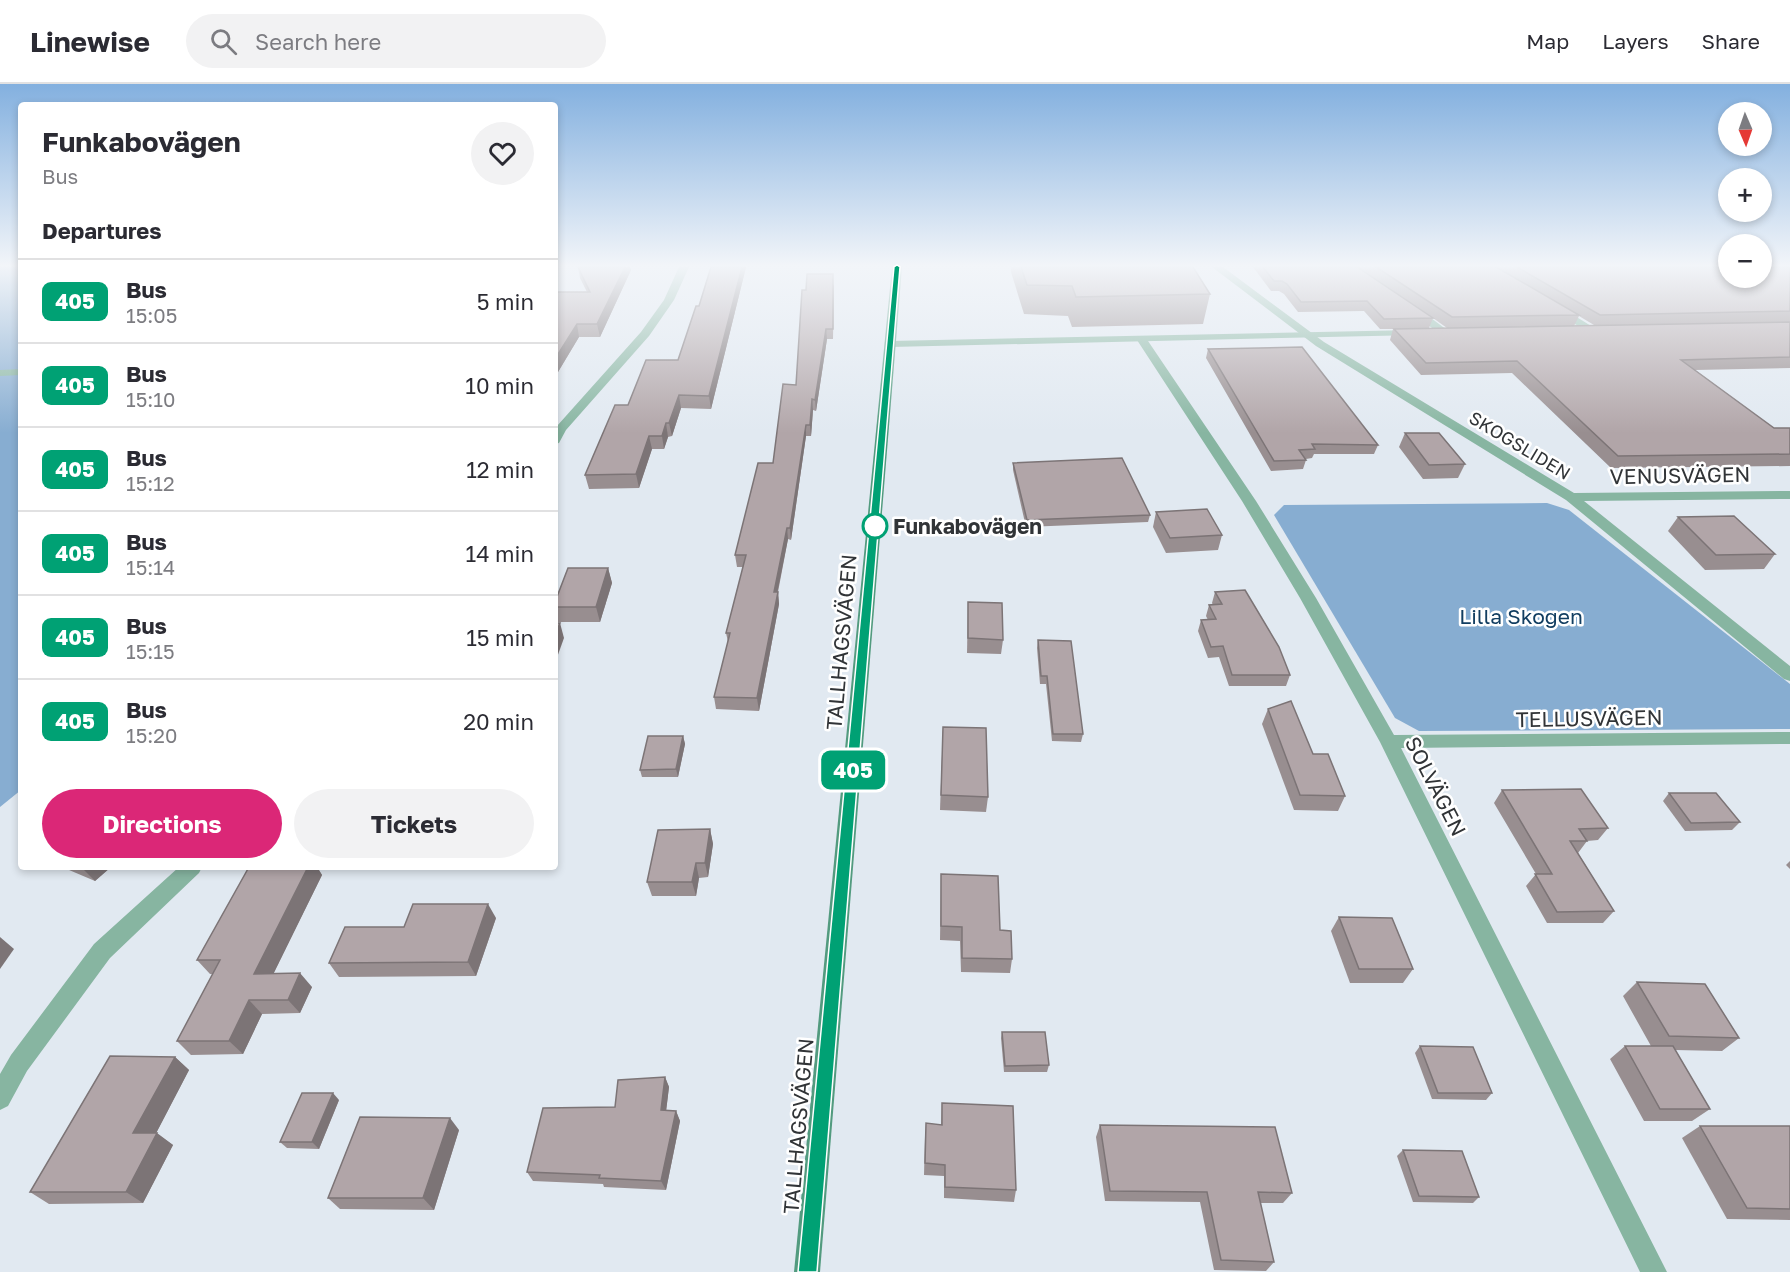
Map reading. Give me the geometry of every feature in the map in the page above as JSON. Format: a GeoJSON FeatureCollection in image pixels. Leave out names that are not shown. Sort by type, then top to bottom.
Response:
{"type":"FeatureCollection","features":[{"type":"Feature","properties":{"kind":"main road","name":"TALLHAGSVÄGEN"},"geometry":{"type":"LineString","coordinates":[[807,1272],[892,322]]}},
{"type":"Feature","properties":{"kind":"street"},"geometry":{"type":"LineString","coordinates":[[558,434],[653,322]]}},
{"type":"Feature","properties":{"kind":"street","name":"SKOGSLIDEN"},"geometry":{"type":"LineString","coordinates":[[1291,322],[1571,497],[1790,675]]}},
{"type":"Feature","properties":{"kind":"street"},"geometry":{"type":"LineString","coordinates":[[890,344],[1142,340],[1306,334],[1451,333],[1434,322]]}},
{"type":"Feature","properties":{"kind":"street"},"geometry":{"type":"LineString","coordinates":[[1568,330],[1597,329],[1584,322]]}},
{"type":"Feature","properties":{"kind":"street","name":"SOLVÄGEN"},"geometry":{"type":"LineString","coordinates":[[1142,340],[1250,501],[1389,742],[1654,1272]]}},
{"type":"Feature","properties":{"kind":"street"},"geometry":{"type":"LineString","coordinates":[[0,373],[18,372]]}},
{"type":"Feature","properties":{"kind":"street","name":"VENUSVÄGEN"},"geometry":{"type":"LineString","coordinates":[[1571,497],[1790,495]]}},
{"type":"Feature","properties":{"kind":"street","name":"TELLUSVÄGEN"},"geometry":{"type":"LineString","coordinates":[[1389,742],[1790,738]]}},
{"type":"Feature","properties":{"kind":"street"},"geometry":{"type":"LineString","coordinates":[[0,1098],[19,1064],[102,951],[189,870]]}},
{"type":"Feature","properties":{"kind":"green space"},"geometry":{"type":"Polygon","coordinates":[[[0,322],[18,322],[18,792],[0,807],[0,322]]]}},
{"type":"Feature","properties":{"kind":"green space","name":"Lilla Skogen"},"geometry":{"type":"Polygon","coordinates":[[[1547,503],[1569,510],[1790,684],[1790,729],[1419,731],[1395,718],[1274,515],[1284,505],[1547,503]]]}},
{"type":"Feature","properties":{"kind":"building"},"geometry":{"type":"Polygon","coordinates":[[[558,322],[598,322],[577,324],[558,354],[558,322]]]}},
{"type":"Feature","properties":{"kind":"building"},"geometry":{"type":"Polygon","coordinates":[[[691,322],[728,322],[709,396],[679,395],[662,436],[649,436],[636,474],[585,475],[615,405],[628,405],[646,360],[678,360],[691,322]]]}},
{"type":"Feature","properties":{"kind":"building"},"geometry":{"type":"Polygon","coordinates":[[[800,322],[833,322],[833,329],[826,329],[815,400],[812,399],[810,425],[806,425],[790,528],[787,528],[774,592],[778,592],[757,698],[714,697],[730,633],[726,633],[746,555],[735,555],[758,463],[773,463],[783,384],[796,385],[800,322]]]}},
{"type":"Feature","properties":{"kind":"building"},"geometry":{"type":"Polygon","coordinates":[[[1790,322],[1790,357],[1681,360],[1774,428],[1790,428],[1790,454],[1618,456],[1517,361],[1426,363],[1394,329],[1790,322]]]}},
{"type":"Feature","properties":{"kind":"building"},"geometry":{"type":"Polygon","coordinates":[[[1302,347],[1378,445],[1312,444],[1315,449],[1299,450],[1306,460],[1274,461],[1208,349],[1302,347]]]}},
{"type":"Feature","properties":{"kind":"building"},"geometry":{"type":"Polygon","coordinates":[[[1405,433],[1439,433],[1465,464],[1429,465],[1405,433]]]}},
{"type":"Feature","properties":{"kind":"building"},"geometry":{"type":"Polygon","coordinates":[[[1122,458],[1150,515],[1027,520],[1013,463],[1122,458]]]}},
{"type":"Feature","properties":{"kind":"building"},"geometry":{"type":"Polygon","coordinates":[[[1207,509],[1222,535],[1170,538],[1156,512],[1207,509]]]}},
{"type":"Feature","properties":{"kind":"building"},"geometry":{"type":"Polygon","coordinates":[[[1734,516],[1775,554],[1716,555],[1678,517],[1734,516]]]}},
{"type":"Feature","properties":{"kind":"building"},"geometry":{"type":"Polygon","coordinates":[[[568,568],[608,568],[596,607],[558,607],[558,594],[568,568]]]}},
{"type":"Feature","properties":{"kind":"building"},"geometry":{"type":"Polygon","coordinates":[[[1245,590],[1279,647],[1290,675],[1232,675],[1223,646],[1211,647],[1201,620],[1216,619],[1209,605],[1222,604],[1215,592],[1245,590]]]}},
{"type":"Feature","properties":{"kind":"building"},"geometry":{"type":"Polygon","coordinates":[[[968,602],[1002,603],[1003,640],[968,638],[968,602]]]}},
{"type":"Feature","properties":{"kind":"building"},"geometry":{"type":"Polygon","coordinates":[[[1038,640],[1071,641],[1083,734],[1053,734],[1047,676],[1041,676],[1038,640]]]}},
{"type":"Feature","properties":{"kind":"building"},"geometry":{"type":"Polygon","coordinates":[[[1291,701],[1313,754],[1328,754],[1345,796],[1300,795],[1268,709],[1291,701]]]}},
{"type":"Feature","properties":{"kind":"building"},"geometry":{"type":"Polygon","coordinates":[[[943,727],[986,728],[988,797],[941,795],[943,727]]]}},
{"type":"Feature","properties":{"kind":"building"},"geometry":{"type":"Polygon","coordinates":[[[648,736],[683,736],[676,769],[640,770],[648,736]]]}},
{"type":"Feature","properties":{"kind":"building"},"geometry":{"type":"Polygon","coordinates":[[[1581,789],[1608,828],[1579,829],[1587,841],[1570,841],[1614,911],[1557,912],[1535,874],[1552,874],[1502,790],[1581,789]]]}},
{"type":"Feature","properties":{"kind":"building"},"geometry":{"type":"Polygon","coordinates":[[[1669,793],[1716,793],[1740,822],[1691,823],[1669,793]]]}},
{"type":"Feature","properties":{"kind":"building"},"geometry":{"type":"Polygon","coordinates":[[[710,829],[705,863],[696,863],[692,882],[647,882],[658,830],[710,829]]]}},
{"type":"Feature","properties":{"kind":"building"},"geometry":{"type":"Polygon","coordinates":[[[247,870],[306,870],[254,974],[300,973],[288,1000],[249,1000],[229,1041],[177,1041],[220,960],[197,960],[247,870]]]}},
{"type":"Feature","properties":{"kind":"building"},"geometry":{"type":"Polygon","coordinates":[[[941,874],[998,876],[1000,930],[1011,931],[1012,959],[962,958],[962,927],[941,926],[941,874]]]}},
{"type":"Feature","properties":{"kind":"building"},"geometry":{"type":"Polygon","coordinates":[[[413,904],[488,904],[468,962],[329,963],[345,927],[404,927],[413,904]]]}},
{"type":"Feature","properties":{"kind":"building"},"geometry":{"type":"Polygon","coordinates":[[[1339,917],[1392,918],[1413,969],[1359,969],[1339,917]]]}},
{"type":"Feature","properties":{"kind":"building"},"geometry":{"type":"Polygon","coordinates":[[[1637,982],[1705,984],[1739,1038],[1669,1036],[1637,982]]]}},
{"type":"Feature","properties":{"kind":"building"},"geometry":{"type":"Polygon","coordinates":[[[1002,1032],[1045,1032],[1049,1065],[1005,1066],[1002,1032]]]}},
{"type":"Feature","properties":{"kind":"building"},"geometry":{"type":"Polygon","coordinates":[[[1420,1046],[1473,1047],[1492,1093],[1438,1093],[1420,1046]]]}},
{"type":"Feature","properties":{"kind":"building"},"geometry":{"type":"Polygon","coordinates":[[[1625,1046],[1673,1046],[1710,1109],[1660,1109],[1625,1046]]]}},
{"type":"Feature","properties":{"kind":"building"},"geometry":{"type":"Polygon","coordinates":[[[110,1056],[175,1057],[133,1133],[157,1133],[126,1192],[30,1192],[110,1056]]]}},
{"type":"Feature","properties":{"kind":"building"},"geometry":{"type":"Polygon","coordinates":[[[665,1077],[661,1110],[676,1111],[661,1181],[599,1178],[600,1175],[527,1172],[543,1108],[615,1107],[618,1080],[665,1077]]]}},
{"type":"Feature","properties":{"kind":"building"},"geometry":{"type":"Polygon","coordinates":[[[302,1093],[333,1093],[312,1142],[280,1142],[302,1093]]]}},
{"type":"Feature","properties":{"kind":"building"},"geometry":{"type":"Polygon","coordinates":[[[942,1103],[1013,1106],[1016,1190],[945,1187],[945,1165],[925,1163],[926,1123],[942,1125],[942,1103]]]}},
{"type":"Feature","properties":{"kind":"building"},"geometry":{"type":"Polygon","coordinates":[[[360,1117],[450,1118],[423,1198],[328,1198],[360,1117]]]}},
{"type":"Feature","properties":{"kind":"building"},"geometry":{"type":"Polygon","coordinates":[[[1100,1125],[1275,1127],[1292,1193],[1258,1192],[1274,1262],[1221,1260],[1207,1192],[1110,1191],[1100,1125]]]}},
{"type":"Feature","properties":{"kind":"building"},"geometry":{"type":"Polygon","coordinates":[[[1700,1126],[1790,1126],[1790,1209],[1747,1208],[1700,1126]]]}},
{"type":"Feature","properties":{"kind":"building"},"geometry":{"type":"Polygon","coordinates":[[[1403,1150],[1462,1151],[1479,1197],[1419,1196],[1403,1150]]]}},
{"type":"Feature","properties":{"kind":"bus line","name":"405"},"geometry":{"type":"LineString","coordinates":[[807,1272],[892,322]]}},
{"type":"Feature","properties":{"kind":"place","name":"Funkabovägen"},"geometry":{"type":"Point","coordinates":[875,526]}}]}
